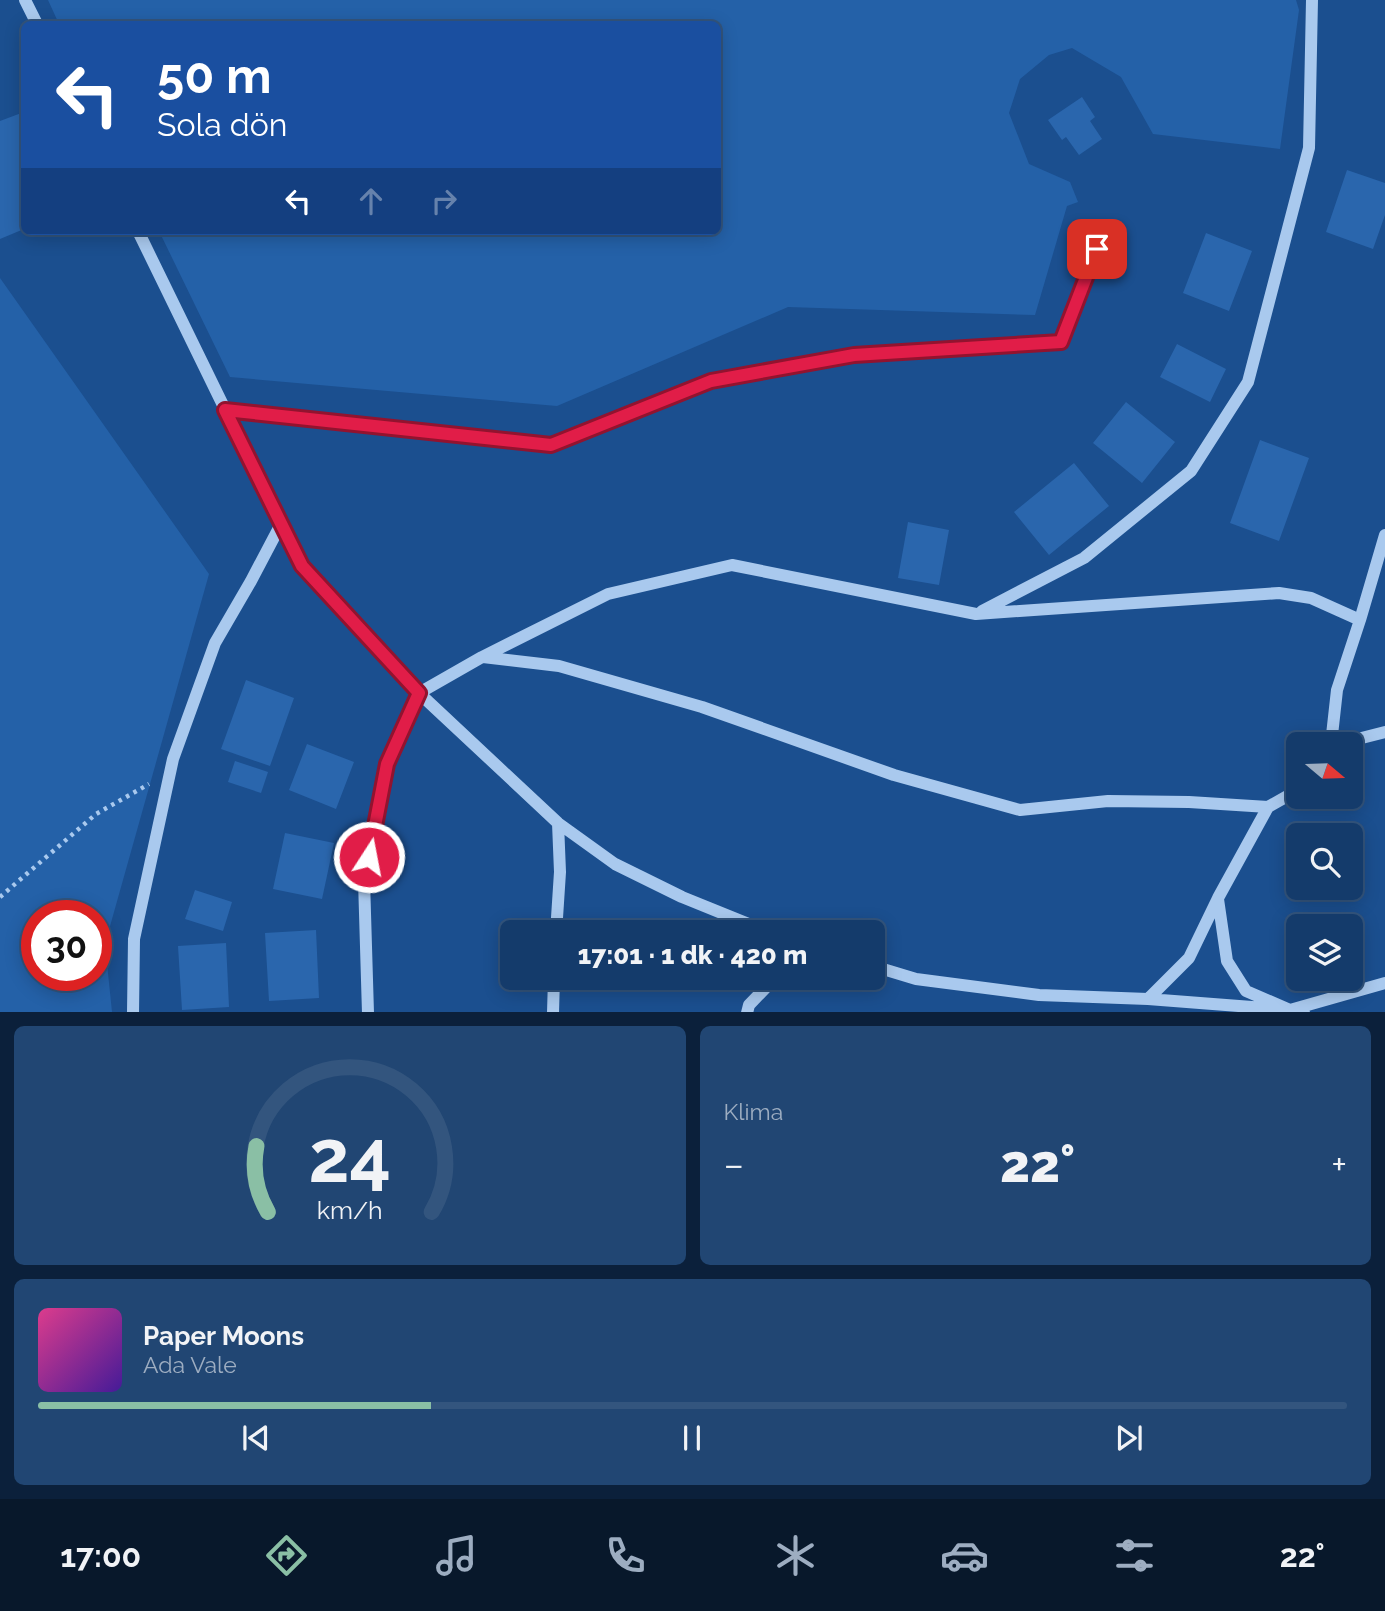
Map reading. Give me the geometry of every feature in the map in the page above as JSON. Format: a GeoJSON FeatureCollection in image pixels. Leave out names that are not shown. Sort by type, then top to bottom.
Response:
{"type":"FeatureCollection","features":[{"type":"Feature","properties":{"kind":"street"},"geometry":{"type":"LineString","coordinates":[[25,0],[36,21]]}},
{"type":"Feature","properties":{"kind":"street"},"geometry":{"type":"LineString","coordinates":[[976,614],[1084,558],[1191,471],[1248,383],[1309,148],[1312,0]]}},
{"type":"Feature","properties":{"kind":"street"},"geometry":{"type":"LineString","coordinates":[[225,410],[551,445],[711,381],[854,355],[1061,342],[1106,226]]}},
{"type":"Feature","properties":{"kind":"street"},"geometry":{"type":"LineString","coordinates":[[140,235],[302,566],[419,693],[558,823],[615,864],[682,897],[739,920]]}},
{"type":"Feature","properties":{"kind":"street"},"geometry":{"type":"LineString","coordinates":[[133,1012],[134,939],[173,759],[215,643],[281,524]]}},
{"type":"Feature","properties":{"kind":"street"},"geometry":{"type":"LineString","coordinates":[[1333,732],[1338,690],[1385,535]]}},
{"type":"Feature","properties":{"kind":"street"},"geometry":{"type":"LineString","coordinates":[[368,1012],[364,880],[387,764],[419,693],[482,657],[608,594],[732,565],[976,614],[1279,593],[1311,598],[1360,620]]}},
{"type":"Feature","properties":{"kind":"street"},"geometry":{"type":"LineString","coordinates":[[482,657],[559,666],[702,707],[894,775],[1020,810],[1108,801],[1268,807]]}},
{"type":"Feature","properties":{"kind":"street"},"geometry":{"type":"LineString","coordinates":[[1363,738],[1385,732]]}},
{"type":"Feature","properties":{"kind":"street"},"geometry":{"type":"LineString","coordinates":[[1148,999],[1189,958],[1218,898],[1268,807],[1286,797]]}},
{"type":"Feature","properties":{"kind":"street"},"geometry":{"type":"LineString","coordinates":[[557,920],[560,872],[558,823]]}},
{"type":"Feature","properties":{"kind":"street"},"geometry":{"type":"LineString","coordinates":[[1218,898],[1227,961],[1246,991],[1290,1010],[1385,983]]}},
{"type":"Feature","properties":{"kind":"street"},"geometry":{"type":"LineString","coordinates":[[885,970],[916,979],[1038,995],[1148,999],[1299,1012]]}},
{"type":"Feature","properties":{"kind":"street"},"geometry":{"type":"LineString","coordinates":[[553,1012],[554,990]]}},
{"type":"Feature","properties":{"kind":"street"},"geometry":{"type":"LineString","coordinates":[[747,1012],[749,1005],[763,990]]}},
{"type":"Feature","properties":{"kind":"path"},"geometry":{"type":"LineString","coordinates":[[0,897],[96,814],[170,773]]}},
{"type":"Feature","properties":{"kind":"shaded area"},"geometry":{"type":"Polygon","coordinates":[[[48,0],[1296,0],[1299,10],[1280,149],[1153,134],[1121,77],[1072,48],[1049,55],[1020,79],[1009,113],[1029,164],[1070,182],[1078,202],[1067,206],[1035,315],[788,307],[557,406],[230,377],[161,235],[721,235],[721,21],[58,21],[48,0]]]}},
{"type":"Feature","properties":{"kind":"shaded area"},"geometry":{"type":"Polygon","coordinates":[[[0,278],[209,574],[112,919],[112,900],[21,900],[21,991],[110,991],[112,1012],[0,1012],[0,278]]]}},
{"type":"Feature","properties":{"kind":"building"},"geometry":{"type":"Polygon","coordinates":[[[1082,97],[1095,117],[1090,121],[1102,139],[1079,155],[1066,137],[1062,140],[1048,120],[1082,97]]]}},
{"type":"Feature","properties":{"kind":"building"},"geometry":{"type":"Polygon","coordinates":[[[21,113],[21,230],[0,239],[0,121],[21,113]]]}},
{"type":"Feature","properties":{"kind":"building"},"geometry":{"type":"Polygon","coordinates":[[[1347,170],[1385,183],[1385,215],[1373,249],[1326,232],[1347,170]]]}},
{"type":"Feature","properties":{"kind":"building"},"geometry":{"type":"Polygon","coordinates":[[[1206,233],[1252,251],[1229,311],[1183,293],[1206,233]]]}},
{"type":"Feature","properties":{"kind":"building"},"geometry":{"type":"Polygon","coordinates":[[[1177,344],[1226,369],[1210,402],[1160,377],[1177,344]]]}},
{"type":"Feature","properties":{"kind":"building"},"geometry":{"type":"Polygon","coordinates":[[[1126,402],[1175,442],[1142,483],[1093,443],[1126,402]]]}},
{"type":"Feature","properties":{"kind":"building"},"geometry":{"type":"Polygon","coordinates":[[[1260,440],[1309,458],[1279,541],[1230,523],[1260,440]]]}},
{"type":"Feature","properties":{"kind":"building"},"geometry":{"type":"Polygon","coordinates":[[[1074,463],[1109,506],[1049,555],[1014,512],[1074,463]]]}},
{"type":"Feature","properties":{"kind":"building"},"geometry":{"type":"Polygon","coordinates":[[[908,522],[949,530],[939,585],[898,578],[908,522]]]}},
{"type":"Feature","properties":{"kind":"building"},"geometry":{"type":"Polygon","coordinates":[[[246,680],[294,698],[270,766],[221,749],[246,680]]]}},
{"type":"Feature","properties":{"kind":"building"},"geometry":{"type":"Polygon","coordinates":[[[307,744],[354,762],[336,809],[289,790],[307,744]]]}},
{"type":"Feature","properties":{"kind":"building"},"geometry":{"type":"Polygon","coordinates":[[[235,761],[268,772],[261,793],[228,782],[235,761]]]}},
{"type":"Feature","properties":{"kind":"building"},"geometry":{"type":"Polygon","coordinates":[[[285,833],[334,843],[322,899],[273,889],[285,833]]]}},
{"type":"Feature","properties":{"kind":"building"},"geometry":{"type":"Polygon","coordinates":[[[195,890],[232,902],[223,931],[185,919],[195,890]]]}},
{"type":"Feature","properties":{"kind":"building"},"geometry":{"type":"Polygon","coordinates":[[[316,930],[319,998],[269,1001],[265,933],[316,930]]]}},
{"type":"Feature","properties":{"kind":"building"},"geometry":{"type":"Polygon","coordinates":[[[226,943],[229,1007],[182,1010],[178,946],[226,943]]]}},
{"type":"Feature","properties":{"kind":"route"},"geometry":{"type":"LineString","coordinates":[[369,857],[387,764],[419,693],[302,566],[225,410],[551,445],[711,381],[854,355],[1061,342],[1097,249]]}}]}
